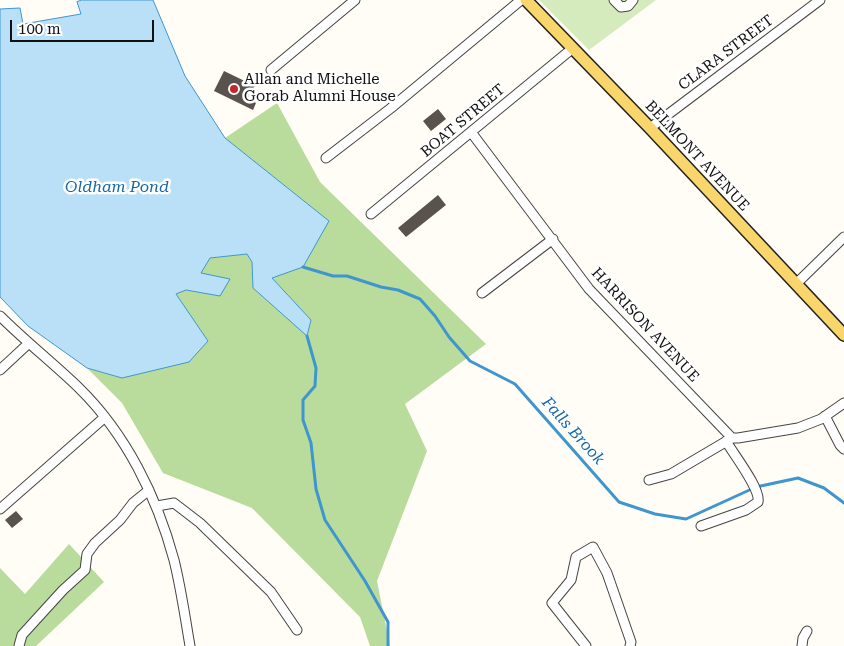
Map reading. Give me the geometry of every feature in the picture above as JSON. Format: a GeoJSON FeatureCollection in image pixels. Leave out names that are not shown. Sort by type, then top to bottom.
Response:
{"type":"FeatureCollection","features":[{"type":"Feature","properties":{"kind":"main road","name":"BELMONT AVENUE"},"geometry":{"type":"LineString","coordinates":[[526,0],[650,128],[844,335]]}},
{"type":"Feature","properties":{"kind":"street"},"geometry":{"type":"LineString","coordinates":[[271,70],[355,0]]}},
{"type":"Feature","properties":{"kind":"street"},"geometry":{"type":"LineString","coordinates":[[326,158],[521,0]]}},
{"type":"Feature","properties":{"kind":"street"},"geometry":{"type":"LineString","coordinates":[[614,0],[621,7],[638,0]]}},
{"type":"Feature","properties":{"kind":"street","name":"CLARA STREET"},"geometry":{"type":"LineString","coordinates":[[650,128],[820,0]]}},
{"type":"Feature","properties":{"kind":"street","name":"BOAT STREET"},"geometry":{"type":"LineString","coordinates":[[371,214],[573,48]]}},
{"type":"Feature","properties":{"kind":"street","name":"HARRISON AVENUE"},"geometry":{"type":"LineString","coordinates":[[471,132],[599,300],[624,323],[729,440],[756,489],[758,502],[746,510],[701,526]]}},
{"type":"Feature","properties":{"kind":"street"},"geometry":{"type":"LineString","coordinates":[[796,284],[844,238]]}},
{"type":"Feature","properties":{"kind":"street"},"geometry":{"type":"LineString","coordinates":[[482,292],[553,239]]}},
{"type":"Feature","properties":{"kind":"street"},"geometry":{"type":"LineString","coordinates":[[0,316],[79,388],[105,417],[139,470],[157,506],[174,561],[190,646]]}},
{"type":"Feature","properties":{"kind":"street"},"geometry":{"type":"LineString","coordinates":[[0,370],[29,343]]}},
{"type":"Feature","properties":{"kind":"street"},"geometry":{"type":"LineString","coordinates":[[649,480],[671,474],[729,440],[798,428],[815,422],[844,403]]}},
{"type":"Feature","properties":{"kind":"street"},"geometry":{"type":"LineString","coordinates":[[826,416],[840,445],[844,449]]}},
{"type":"Feature","properties":{"kind":"street"},"geometry":{"type":"LineString","coordinates":[[0,509],[105,417]]}},
{"type":"Feature","properties":{"kind":"street"},"geometry":{"type":"LineString","coordinates":[[19,646],[22,634],[84,570],[87,554],[95,543],[149,490]]}},
{"type":"Feature","properties":{"kind":"street"},"geometry":{"type":"LineString","coordinates":[[157,506],[174,503],[200,523],[272,592],[298,630]]}},
{"type":"Feature","properties":{"kind":"street"},"geometry":{"type":"LineString","coordinates":[[586,646],[552,603],[571,580],[576,557],[593,548],[607,573],[631,642],[630,646]]}},
{"type":"Feature","properties":{"kind":"street"},"geometry":{"type":"LineString","coordinates":[[802,646],[802,638],[807,631]]}},
{"type":"Feature","properties":{"kind":"green space"},"geometry":{"type":"Polygon","coordinates":[[[539,0],[656,0],[589,50],[539,0]]]}},
{"type":"Feature","properties":{"kind":"green space"},"geometry":{"type":"Polygon","coordinates":[[[277,103],[320,182],[486,344],[405,404],[427,451],[377,581],[390,646],[370,646],[360,617],[252,508],[163,473],[122,403],[87,368],[122,378],[208,341],[176,294],[182,291],[200,274],[210,258],[247,254],[252,262],[253,288],[307,335],[311,320],[272,278],[329,221],[225,138],[277,103]]]}},
{"type":"Feature","properties":{"kind":"green space"},"geometry":{"type":"Polygon","coordinates":[[[69,544],[104,582],[36,646],[0,646],[0,568],[25,594],[69,544]]]}},
{"type":"Feature","properties":{"kind":"water","name":"Oldham Pond"},"geometry":{"type":"Polygon","coordinates":[[[82,0],[153,0],[185,76],[225,138],[329,221],[303,267],[272,278],[311,320],[307,336],[253,288],[252,262],[247,254],[210,258],[201,273],[230,279],[220,296],[186,290],[176,294],[208,341],[189,362],[122,378],[87,368],[28,326],[0,297],[0,9],[20,8],[23,24],[81,14],[77,2],[82,0]]]}},
{"type":"Feature","properties":{"kind":"building","name":"Allan and Michelle Gorab Alumni House"},"geometry":{"type":"Polygon","coordinates":[[[224,71],[255,86],[248,99],[256,103],[253,110],[214,91],[224,71]]]}},
{"type":"Feature","properties":{"kind":"building"},"geometry":{"type":"Polygon","coordinates":[[[438,109],[446,119],[431,131],[423,121],[438,109]]]}},
{"type":"Feature","properties":{"kind":"building"},"geometry":{"type":"Polygon","coordinates":[[[438,195],[446,205],[406,237],[398,228],[438,195]]]}},
{"type":"Feature","properties":{"kind":"building"},"geometry":{"type":"Polygon","coordinates":[[[16,511],[23,519],[12,528],[5,520],[16,511]]]}},
{"type":"Feature","properties":{"kind":"waterway","name":"Falls Brook"},"geometry":{"type":"LineString","coordinates":[[303,267],[333,276],[347,276],[381,287],[398,290],[420,299],[470,361],[515,384],[619,502],[655,514],[686,519],[756,487],[798,478],[824,488],[844,503]]}},
{"type":"Feature","properties":{"kind":"waterway"},"geometry":{"type":"LineString","coordinates":[[307,336],[316,368],[315,386],[303,400],[303,420],[311,443],[316,489],[325,520],[365,581],[388,622],[388,646]]}},
{"type":"Feature","properties":{"kind":"place","name":"Allan and Michelle Gorab Alumni House"},"geometry":{"type":"Point","coordinates":[234,89]}}]}
